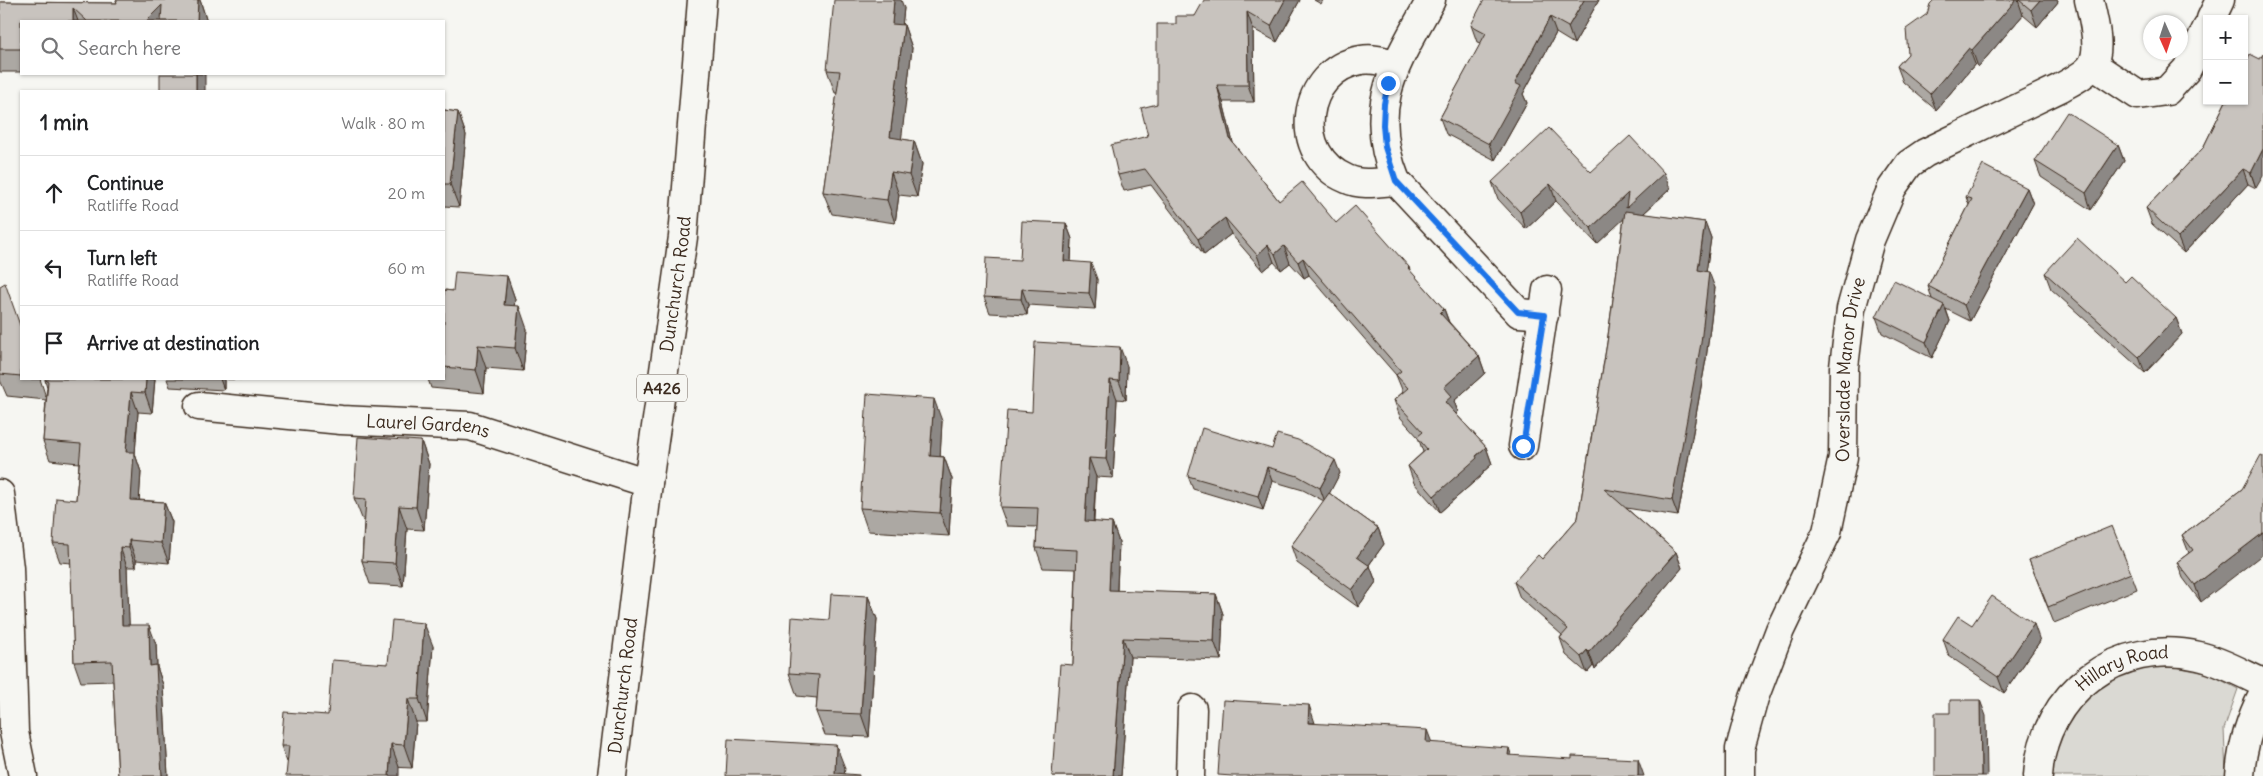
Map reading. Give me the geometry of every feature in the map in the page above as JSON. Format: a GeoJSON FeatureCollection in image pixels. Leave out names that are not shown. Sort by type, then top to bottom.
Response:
{"type":"FeatureCollection","features":[{"type":"Feature","properties":{"kind":"main road","name":"Dunchurch Road"},"geometry":{"type":"LineString","coordinates":[[612,776],[648,483],[683,237],[702,0]]}},
{"type":"Feature","properties":{"kind":"main road"},"geometry":{"type":"LineString","coordinates":[[1431,0],[1396,64],[1385,97],[1383,125],[1385,147],[1396,181],[1518,312],[1545,303],[1523,446]]}},
{"type":"Feature","properties":{"kind":"main road"},"geometry":{"type":"LineString","coordinates":[[2089,0],[2098,36],[2093,65],[2138,95],[2167,91],[2187,69],[2203,36]]}},
{"type":"Feature","properties":{"kind":"main road"},"geometry":{"type":"LineString","coordinates":[[2213,15],[2220,0]]}},
{"type":"Feature","properties":{"kind":"main road"},"geometry":{"type":"LineString","coordinates":[[1396,64],[1377,59],[1361,60],[1346,64],[1332,72],[1322,84],[1313,97],[1309,112],[1309,129],[1313,145],[1321,160],[1333,171],[1347,180],[1363,184],[1396,181]]}},
{"type":"Feature","properties":{"kind":"main road","name":"Overslade Manor Drive"},"geometry":{"type":"LineString","coordinates":[[1740,776],[1740,749],[1754,698],[1780,630],[1827,532],[1843,457],[1844,367],[1851,309],[1870,240],[1892,188],[1909,164],[1925,154],[2060,88],[2081,76],[2093,65]]}},
{"type":"Feature","properties":{"kind":"main road","name":"Laurel Gardens"},"geometry":{"type":"LineString","coordinates":[[199,406],[341,420],[470,426],[648,483]]}},
{"type":"Feature","properties":{"kind":"main road"},"geometry":{"type":"LineString","coordinates":[[0,494],[9,568],[14,732],[23,776]]}},
{"type":"Feature","properties":{"kind":"main road","name":"Hillary Road"},"geometry":{"type":"LineString","coordinates":[[2038,776],[2039,760],[2045,736],[2056,714],[2071,694],[2089,678],[2110,665],[2154,652],[2178,652],[2201,656],[2263,683]]}},
{"type":"Feature","properties":{"kind":"main road"},"geometry":{"type":"LineString","coordinates":[[2240,776],[2242,754],[2248,728],[2263,695]]}},
{"type":"Feature","properties":{"kind":"main road"},"geometry":{"type":"LineString","coordinates":[[1190,776],[1192,710]]}},
{"type":"Feature","properties":{"kind":"shaded area"},"geometry":{"type":"Polygon","coordinates":[[[2176,667],[2210,674],[2238,689],[2224,729],[2226,776],[2049,776],[2055,741],[2074,703],[2104,681],[2133,669],[2176,667]]]}},
{"type":"Feature","properties":{"kind":"building"},"geometry":{"type":"Polygon","coordinates":[[[116,0],[198,0],[197,20],[161,20],[162,5],[147,20],[86,20],[73,8],[73,20],[20,20],[20,49],[0,49],[0,2],[117,3],[116,0]]]}},
{"type":"Feature","properties":{"kind":"building"},"geometry":{"type":"Polygon","coordinates":[[[834,0],[894,0],[892,24],[904,25],[890,137],[914,141],[909,175],[891,172],[887,200],[823,192],[840,71],[827,70],[834,0]]]}},
{"type":"Feature","properties":{"kind":"building"},"geometry":{"type":"Polygon","coordinates":[[[1204,0],[1285,0],[1271,26],[1247,12],[1248,85],[1217,85],[1230,139],[1279,201],[1302,182],[1336,223],[1355,206],[1444,309],[1440,313],[1479,356],[1444,387],[1452,396],[1445,402],[1486,447],[1476,456],[1477,458],[1434,496],[1408,466],[1427,449],[1417,437],[1423,432],[1394,400],[1408,388],[1396,375],[1401,371],[1303,258],[1298,262],[1284,246],[1275,254],[1268,245],[1257,255],[1225,218],[1198,239],[1145,169],[1118,175],[1111,145],[1148,136],[1141,108],[1157,104],[1157,24],[1176,24],[1176,16],[1195,16],[1204,0]]]}},
{"type":"Feature","properties":{"kind":"building"},"geometry":{"type":"Polygon","coordinates":[[[1484,0],[1584,0],[1568,27],[1550,17],[1515,83],[1521,86],[1489,144],[1440,118],[1486,33],[1471,25],[1484,0]]]}},
{"type":"Feature","properties":{"kind":"building"},"geometry":{"type":"Polygon","coordinates":[[[1934,0],[2016,0],[1972,50],[1969,48],[1930,94],[1897,66],[1908,54],[1906,29],[1927,14],[1930,4],[1934,0]]]}},
{"type":"Feature","properties":{"kind":"building"},"geometry":{"type":"Polygon","coordinates":[[[2019,0],[2040,0],[2031,10],[2019,0]]]}},
{"type":"Feature","properties":{"kind":"building"},"geometry":{"type":"Polygon","coordinates":[[[2250,54],[2260,59],[2263,54],[2263,149],[2251,173],[2243,169],[2178,238],[2146,208],[2203,148],[2224,105],[2248,105],[2248,58],[2250,54]]]}},
{"type":"Feature","properties":{"kind":"building"},"geometry":{"type":"Polygon","coordinates":[[[160,75],[196,75],[196,90],[160,90],[160,75]]]}},
{"type":"Feature","properties":{"kind":"building"},"geometry":{"type":"Polygon","coordinates":[[[445,110],[458,112],[450,184],[445,184],[445,110]]]}},
{"type":"Feature","properties":{"kind":"building"},"geometry":{"type":"Polygon","coordinates":[[[2067,112],[2118,145],[2086,193],[2035,161],[2067,112]]]}},
{"type":"Feature","properties":{"kind":"building"},"geometry":{"type":"Polygon","coordinates":[[[1549,128],[1591,172],[1630,136],[1664,173],[1626,208],[1628,193],[1591,228],[1550,184],[1520,212],[1492,182],[1549,128]]]}},
{"type":"Feature","properties":{"kind":"building"},"geometry":{"type":"Polygon","coordinates":[[[1983,165],[2027,188],[1964,305],[1928,286],[1972,199],[1966,197],[1983,165]]]}},
{"type":"Feature","properties":{"kind":"building"},"geometry":{"type":"Polygon","coordinates":[[[1625,211],[1705,222],[1698,270],[1709,272],[1701,343],[1672,500],[1604,489],[1676,552],[1589,652],[1587,650],[1581,657],[1560,638],[1568,629],[1514,582],[1538,555],[1542,559],[1578,518],[1607,343],[1625,211]]]}},
{"type":"Feature","properties":{"kind":"building"},"geometry":{"type":"Polygon","coordinates":[[[1022,221],[1066,223],[1064,261],[1091,263],[1089,293],[1022,289],[1021,299],[984,297],[986,258],[1020,260],[1022,221]]]}},
{"type":"Feature","properties":{"kind":"building"},"geometry":{"type":"Polygon","coordinates":[[[2077,238],[2125,282],[2131,276],[2176,318],[2139,357],[2045,273],[2077,238]]]}},
{"type":"Feature","properties":{"kind":"building"},"geometry":{"type":"Polygon","coordinates":[[[455,272],[507,276],[504,305],[519,306],[515,348],[478,345],[476,370],[445,367],[445,290],[453,291],[455,272]]]}},
{"type":"Feature","properties":{"kind":"building"},"geometry":{"type":"Polygon","coordinates":[[[1894,280],[1944,305],[1926,342],[1876,317],[1894,280]]]}},
{"type":"Feature","properties":{"kind":"building"},"geometry":{"type":"Polygon","coordinates":[[[5,283],[20,325],[20,376],[0,374],[0,286],[5,283]]]}},
{"type":"Feature","properties":{"kind":"building"},"geometry":{"type":"Polygon","coordinates":[[[1035,342],[1120,347],[1119,381],[1110,380],[1106,459],[1089,458],[1085,521],[1112,523],[1109,590],[1216,594],[1214,641],[1123,638],[1113,776],[1052,776],[1060,664],[1073,665],[1077,550],[1036,548],[1038,508],[1000,507],[1007,410],[1032,412],[1035,342]]]}},
{"type":"Feature","properties":{"kind":"building"},"geometry":{"type":"Polygon","coordinates":[[[45,380],[146,380],[145,393],[131,392],[126,452],[134,452],[131,500],[164,502],[161,543],[129,540],[129,548],[120,547],[122,625],[149,625],[150,666],[156,665],[162,776],[118,776],[112,661],[74,662],[70,544],[53,543],[56,498],[76,500],[81,444],[43,441],[48,381],[45,380]]]}},
{"type":"Feature","properties":{"kind":"building"},"geometry":{"type":"Polygon","coordinates":[[[867,394],[934,399],[930,456],[944,457],[940,513],[860,508],[867,394]]]}},
{"type":"Feature","properties":{"kind":"building"},"geometry":{"type":"Polygon","coordinates":[[[1202,428],[1272,449],[1277,434],[1298,440],[1335,460],[1320,488],[1298,476],[1267,467],[1258,496],[1188,476],[1202,428]]]}},
{"type":"Feature","properties":{"kind":"building"},"geometry":{"type":"Polygon","coordinates":[[[358,437],[421,441],[416,507],[399,506],[395,563],[362,561],[366,499],[354,498],[358,437]]]}},
{"type":"Feature","properties":{"kind":"building"},"geometry":{"type":"Polygon","coordinates":[[[2261,455],[2263,456],[2263,533],[2195,585],[2177,562],[2193,550],[2182,535],[2242,489],[2261,455]]]}},
{"type":"Feature","properties":{"kind":"building"},"geometry":{"type":"Polygon","coordinates":[[[1329,493],[1378,528],[1357,557],[1370,566],[1352,590],[1291,546],[1329,493]]]}},
{"type":"Feature","properties":{"kind":"building"},"geometry":{"type":"Polygon","coordinates":[[[2112,526],[2131,573],[2048,607],[2029,560],[2112,526]]]}},
{"type":"Feature","properties":{"kind":"building"},"geometry":{"type":"Polygon","coordinates":[[[831,594],[868,596],[861,714],[816,712],[819,675],[789,673],[792,617],[829,620],[831,594]]]}},
{"type":"Feature","properties":{"kind":"building"},"geometry":{"type":"Polygon","coordinates":[[[1992,596],[2034,624],[1998,677],[1943,639],[1958,616],[1972,625],[1992,596]]]}},
{"type":"Feature","properties":{"kind":"building"},"geometry":{"type":"Polygon","coordinates":[[[392,620],[424,623],[419,699],[408,699],[404,745],[391,744],[389,776],[286,776],[289,746],[281,746],[284,712],[328,715],[332,660],[388,664],[392,620]]]}},
{"type":"Feature","properties":{"kind":"building"},"geometry":{"type":"Polygon","coordinates":[[[1223,700],[1309,705],[1308,723],[1427,730],[1426,742],[1509,748],[1508,755],[1572,759],[1572,756],[1638,759],[1638,776],[1218,775],[1223,700]]]}},
{"type":"Feature","properties":{"kind":"building"},"geometry":{"type":"Polygon","coordinates":[[[1950,700],[1980,700],[1981,776],[1935,776],[1935,713],[1950,713],[1950,700]]]}},
{"type":"Feature","properties":{"kind":"building"},"geometry":{"type":"Polygon","coordinates":[[[728,739],[836,745],[835,773],[859,776],[726,776],[728,739]]]}},
{"type":"Feature","properties":{"kind":"route"},"geometry":{"type":"LineString","coordinates":[[1388,83],[1383,125],[1385,147],[1396,181],[1518,312],[1544,315],[1523,446]]}}]}
